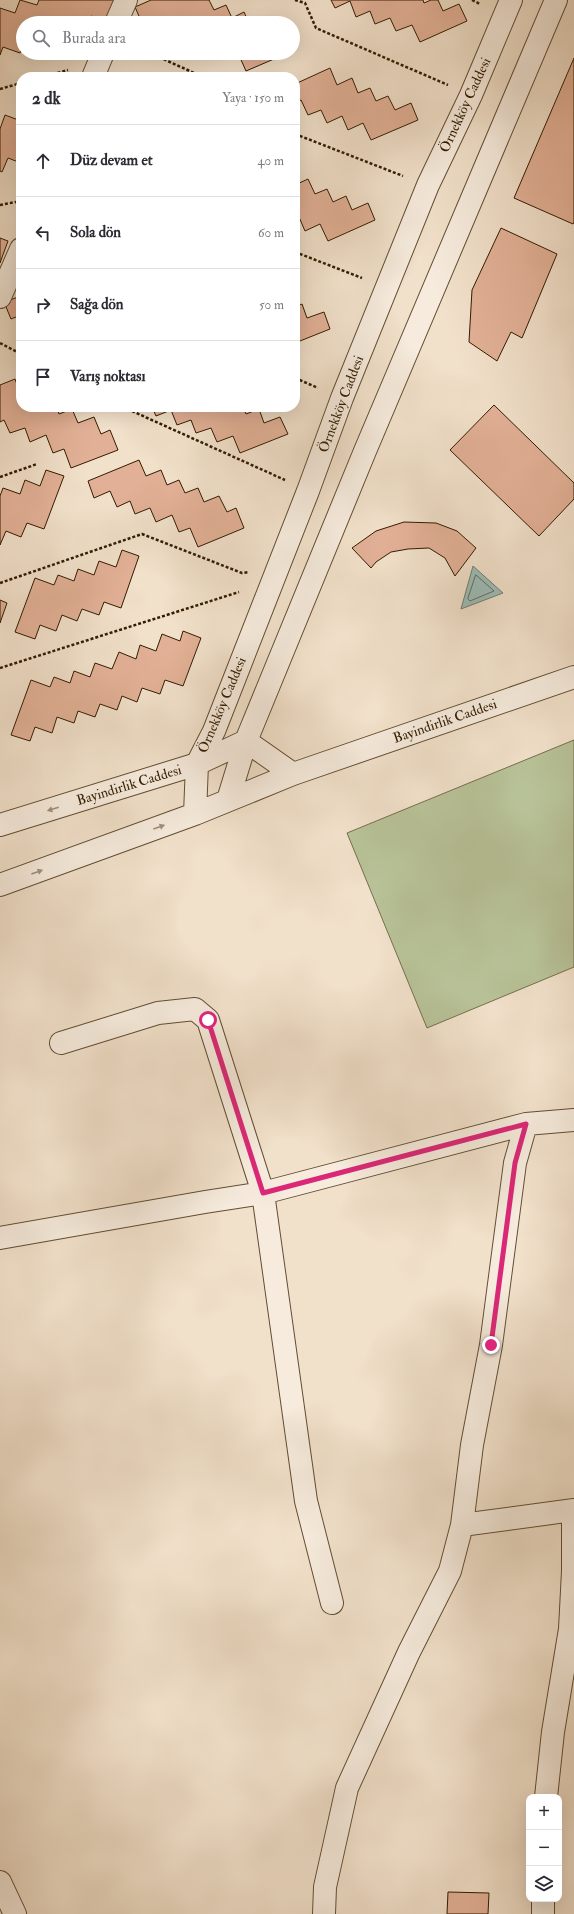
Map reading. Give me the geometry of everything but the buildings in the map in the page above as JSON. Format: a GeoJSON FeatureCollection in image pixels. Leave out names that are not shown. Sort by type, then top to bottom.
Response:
{"type":"FeatureCollection","features":[{"type":"Feature","properties":{"kind":"street"},"geometry":{"type":"LineString","coordinates":[[119,16],[126,0]]}},
{"type":"Feature","properties":{"kind":"street","name":"Örnekköy Caddesi"},"geometry":{"type":"LineString","coordinates":[[195,814],[197,764],[214,731],[308,491],[342,398],[428,185],[470,95],[511,0]]}},
{"type":"Feature","properties":{"kind":"street"},"geometry":{"type":"LineString","coordinates":[[228,800],[246,741],[365,451],[556,0]]}},
{"type":"Feature","properties":{"kind":"street"},"geometry":{"type":"LineString","coordinates":[[95,72],[100,60]]}},
{"type":"Feature","properties":{"kind":"street"},"geometry":{"type":"LineString","coordinates":[[0,296],[16,260]]}},
{"type":"Feature","properties":{"kind":"street","name":"Bayindirlik Caddesi"},"geometry":{"type":"LineString","coordinates":[[0,885],[195,814],[293,774],[574,677]]}},
{"type":"Feature","properties":{"kind":"street"},"geometry":{"type":"LineString","coordinates":[[246,741],[293,774]]}},
{"type":"Feature","properties":{"kind":"street","name":"Bayindirlik Caddesi"},"geometry":{"type":"LineString","coordinates":[[0,825],[197,764],[246,741]]}},
{"type":"Feature","properties":{"kind":"street"},"geometry":{"type":"LineString","coordinates":[[61,1043],[158,1012],[195,1009],[208,1020],[263,1193],[306,1501],[332,1603]]}},
{"type":"Feature","properties":{"kind":"street"},"geometry":{"type":"LineString","coordinates":[[0,1238],[263,1193],[526,1124],[574,1120]]}},
{"type":"Feature","properties":{"kind":"street"},"geometry":{"type":"LineString","coordinates":[[324,1914],[325,1887],[347,1788],[409,1652],[450,1571],[462,1524],[472,1445],[491,1345],[515,1163],[526,1124]]}},
{"type":"Feature","properties":{"kind":"street"},"geometry":{"type":"LineString","coordinates":[[462,1524],[574,1510],[570,1629],[553,1732],[546,1794]]}},
{"type":"Feature","properties":{"kind":"street"},"geometry":{"type":"LineString","coordinates":[[0,1882],[15,1914]]}},
{"type":"Feature","properties":{"kind":"street"},"geometry":{"type":"LineString","coordinates":[[543,1902],[543,1914]]}},
{"type":"Feature","properties":{"kind":"path"},"geometry":{"type":"LineString","coordinates":[[295,0],[305,3],[316,28],[470,95]]}},
{"type":"Feature","properties":{"kind":"path"},"geometry":{"type":"LineString","coordinates":[[165,60],[192,72]]}},
{"type":"Feature","properties":{"kind":"path"},"geometry":{"type":"LineString","coordinates":[[0,89],[16,84]]}},
{"type":"Feature","properties":{"kind":"path"},"geometry":{"type":"LineString","coordinates":[[300,136],[428,185]]}},
{"type":"Feature","properties":{"kind":"path"},"geometry":{"type":"LineString","coordinates":[[0,205],[16,202]]}},
{"type":"Feature","properties":{"kind":"path"},"geometry":{"type":"LineString","coordinates":[[300,254],[387,288]]}},
{"type":"Feature","properties":{"kind":"path"},"geometry":{"type":"LineString","coordinates":[[0,343],[16,351]]}},
{"type":"Feature","properties":{"kind":"path"},"geometry":{"type":"LineString","coordinates":[[134,412],[308,491]]}},
{"type":"Feature","properties":{"kind":"path"},"geometry":{"type":"LineString","coordinates":[[0,477],[37,464]]}},
{"type":"Feature","properties":{"kind":"path"},"geometry":{"type":"LineString","coordinates":[[0,584],[142,534],[242,573],[275,575]]}},
{"type":"Feature","properties":{"kind":"path"},"geometry":{"type":"LineString","coordinates":[[0,668],[275,575]]}},
{"type":"Feature","properties":{"kind":"green space"},"geometry":{"type":"Polygon","coordinates":[[[574,740],[574,967],[427,1028],[347,833],[574,740]]]}},
{"type":"Feature","properties":{"kind":"water"},"geometry":{"type":"Polygon","coordinates":[[[473,566],[503,593],[461,609],[473,566]]]}},
{"type":"Feature","properties":{"kind":"route"},"geometry":{"type":"LineString","coordinates":[[208,1020],[263,1193],[526,1124],[515,1163],[491,1345]]}}]}
